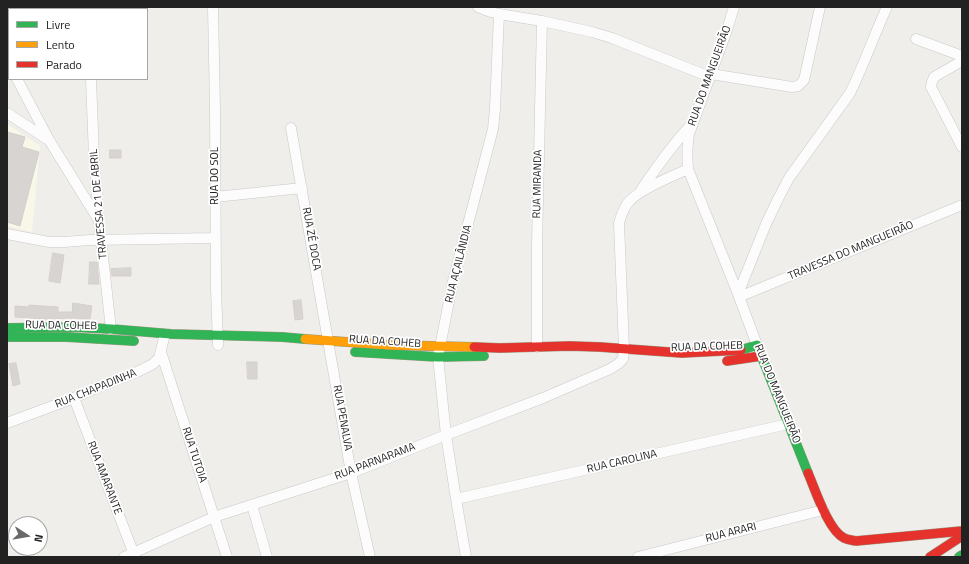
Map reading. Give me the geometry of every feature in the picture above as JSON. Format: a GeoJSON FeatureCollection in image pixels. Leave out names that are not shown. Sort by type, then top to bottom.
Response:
{"type":"FeatureCollection","features":[{"type":"Feature","properties":{"kind":"street","name":"RUA DO SOL"},"geometry":{"type":"LineString","coordinates":[[213,7],[217,342]]}},
{"type":"Feature","properties":{"kind":"street"},"geometry":{"type":"LineString","coordinates":[[478,7],[500,14],[592,32],[612,38],[710,76],[792,88],[798,86],[804,80],[820,7]]}},
{"type":"Feature","properties":{"kind":"street","name":"RUA DO MANGUEIRÃO"},"geometry":{"type":"LineString","coordinates":[[734,7],[689,134],[687,145],[688,169],[823,510],[836,531],[847,540],[856,541],[962,531]]}},
{"type":"Feature","properties":{"kind":"street"},"geometry":{"type":"LineString","coordinates":[[739,296],[778,198],[789,178],[850,93],[888,7]]}},
{"type":"Feature","properties":{"kind":"street","name":"RUA AÇAILÂNDIA"},"geometry":{"type":"LineString","coordinates":[[466,557],[446,435],[438,357],[453,281],[493,128],[500,14]]}},
{"type":"Feature","properties":{"kind":"street","name":"RUA MIRANDA"},"geometry":{"type":"LineString","coordinates":[[538,347],[537,245],[542,21]]}},
{"type":"Feature","properties":{"kind":"street"},"geometry":{"type":"LineString","coordinates":[[916,39],[962,56]]}},
{"type":"Feature","properties":{"kind":"street"},"geometry":{"type":"LineString","coordinates":[[962,61],[934,78],[931,87],[962,146]]}},
{"type":"Feature","properties":{"kind":"street"},"geometry":{"type":"LineString","coordinates":[[18,80],[49,140],[99,221]]}},
{"type":"Feature","properties":{"kind":"street","name":"TRAVESSA 21 DE ABRIL"},"geometry":{"type":"LineString","coordinates":[[91,80],[94,157],[99,221],[111,329]]}},
{"type":"Feature","properties":{"kind":"street"},"geometry":{"type":"LineString","coordinates":[[7,113],[49,140]]}},
{"type":"Feature","properties":{"kind":"street"},"geometry":{"type":"LineString","coordinates":[[640,192],[668,151],[694,122]]}},
{"type":"Feature","properties":{"kind":"street","name":"RUA ZÉ DOCA"},"geometry":{"type":"LineString","coordinates":[[291,128],[329,345]]}},
{"type":"Feature","properties":{"kind":"street"},"geometry":{"type":"LineString","coordinates":[[626,356],[619,224],[621,214],[628,202],[640,192],[688,169]]}},
{"type":"Feature","properties":{"kind":"street"},"geometry":{"type":"LineString","coordinates":[[215,197],[302,188]]}},
{"type":"Feature","properties":{"kind":"street","name":"TRAVESSA DO MANGUEIRÃO"},"geometry":{"type":"LineString","coordinates":[[739,296],[962,205]]}},
{"type":"Feature","properties":{"kind":"street"},"geometry":{"type":"LineString","coordinates":[[7,234],[49,242],[215,238]]}},
{"type":"Feature","properties":{"kind":"street","name":"RUA DA COHEB"},"geometry":{"type":"LineString","coordinates":[[7,328],[52,327],[111,329],[161,343],[178,343]]}},
{"type":"Feature","properties":{"kind":"street","name":"RUA DA COHEB"},"geometry":{"type":"LineString","coordinates":[[9,338],[66,336],[140,341]]}},
{"type":"Feature","properties":{"kind":"street","name":"RUA DA COHEB"},"geometry":{"type":"LineString","coordinates":[[161,343],[217,342],[282,337],[385,354],[438,357],[549,356]]}},
{"type":"Feature","properties":{"kind":"street","name":"RUA CHAPADINHA"},"geometry":{"type":"LineString","coordinates":[[7,423],[74,398],[149,367],[159,358],[161,343]]}},
{"type":"Feature","properties":{"kind":"street","name":"RUA TUTOIA"},"geometry":{"type":"LineString","coordinates":[[161,343],[227,557]]}},
{"type":"Feature","properties":{"kind":"street","name":"RUA DA COHEB"},"geometry":{"type":"LineString","coordinates":[[315,349],[329,345],[500,348],[570,346],[626,356]]}},
{"type":"Feature","properties":{"kind":"street","name":"RUA PENALVA"},"geometry":{"type":"LineString","coordinates":[[329,345],[351,473],[370,557]]}},
{"type":"Feature","properties":{"kind":"street","name":"RUA DA COHEB"},"geometry":{"type":"LineString","coordinates":[[611,358],[739,350],[757,345]]}},
{"type":"Feature","properties":{"kind":"street","name":"RUA PARNARAMA"},"geometry":{"type":"LineString","coordinates":[[124,557],[134,555],[214,517],[351,473],[543,398],[590,379],[610,369],[626,356]]}},
{"type":"Feature","properties":{"kind":"street","name":"RUA DA COHEB"},"geometry":{"type":"LineString","coordinates":[[720,361],[761,356]]}},
{"type":"Feature","properties":{"kind":"street","name":"RUA DA COHEB"},"geometry":{"type":"LineString","coordinates":[[668,361],[696,361]]}},
{"type":"Feature","properties":{"kind":"street","name":"RUA AMARANTE"},"geometry":{"type":"LineString","coordinates":[[74,398],[134,555]]}},
{"type":"Feature","properties":{"kind":"street","name":"RUA CAROLINA"},"geometry":{"type":"LineString","coordinates":[[456,500],[788,424]]}},
{"type":"Feature","properties":{"kind":"street"},"geometry":{"type":"LineString","coordinates":[[252,505],[267,557]]}},
{"type":"Feature","properties":{"kind":"street","name":"RUA ARARI"},"geometry":{"type":"LineString","coordinates":[[638,557],[823,510]]}},
{"type":"Feature","properties":{"kind":"street"},"geometry":{"type":"LineString","coordinates":[[925,534],[946,546]]}},
{"type":"Feature","properties":{"kind":"street"},"geometry":{"type":"LineString","coordinates":[[930,557],[962,536]]}},
{"type":"Feature","properties":{"kind":"shaded area"},"geometry":{"type":"Polygon","coordinates":[[[7,124],[40,146],[32,232],[7,226],[7,124]]]}},
{"type":"Feature","properties":{"kind":"building"},"geometry":{"type":"Polygon","coordinates":[[[7,132],[25,137],[22,147],[39,152],[20,226],[7,222],[7,132]]]}},
{"type":"Feature","properties":{"kind":"building"},"geometry":{"type":"Polygon","coordinates":[[[110,150],[121,150],[121,158],[110,158],[110,150]]]}},
{"type":"Feature","properties":{"kind":"building"},"geometry":{"type":"Polygon","coordinates":[[[53,253],[64,255],[60,283],[49,281],[53,253]]]}},
{"type":"Feature","properties":{"kind":"building"},"geometry":{"type":"Polygon","coordinates":[[[90,262],[97,262],[99,284],[89,284],[90,262]]]}},
{"type":"Feature","properties":{"kind":"building"},"geometry":{"type":"Polygon","coordinates":[[[131,268],[131,276],[112,276],[111,269],[131,268]]]}},
{"type":"Feature","properties":{"kind":"building"},"geometry":{"type":"Polygon","coordinates":[[[301,300],[303,319],[295,320],[293,301],[301,300]]]}},
{"type":"Feature","properties":{"kind":"building"},"geometry":{"type":"Polygon","coordinates":[[[73,303],[92,306],[90,319],[44,319],[15,317],[15,306],[29,307],[29,305],[58,307],[58,312],[72,312],[73,303]]]}},
{"type":"Feature","properties":{"kind":"building"},"geometry":{"type":"Polygon","coordinates":[[[247,362],[257,362],[257,379],[248,379],[247,362]]]}},
{"type":"Feature","properties":{"kind":"building"},"geometry":{"type":"Polygon","coordinates":[[[16,363],[20,384],[13,386],[9,364],[16,363]]]}},
{"type":"Feature","properties":{"kind":"traffic: fast"},"geometry":{"type":"LineString","coordinates":[[7,328],[73,327],[171,334],[305,339]]}},
{"type":"Feature","properties":{"kind":"traffic: fast"},"geometry":{"type":"LineString","coordinates":[[7,337],[66,337],[134,341]]}},
{"type":"Feature","properties":{"kind":"traffic: fast"},"geometry":{"type":"LineString","coordinates":[[741,350],[757,345],[808,473]]}},
{"type":"Feature","properties":{"kind":"traffic: fast"},"geometry":{"type":"LineString","coordinates":[[355,352],[438,357],[484,356]]}},
{"type":"Feature","properties":{"kind":"traffic: slow"},"geometry":{"type":"LineString","coordinates":[[305,339],[389,345],[474,347]]}},
{"type":"Feature","properties":{"kind":"traffic: jam"},"geometry":{"type":"LineString","coordinates":[[474,347],[500,348],[570,346],[682,353],[741,350]]}},
{"type":"Feature","properties":{"kind":"traffic: jam"},"geometry":{"type":"LineString","coordinates":[[727,361],[761,356]]}},
{"type":"Feature","properties":{"kind":"traffic: jam"},"geometry":{"type":"LineString","coordinates":[[808,473],[827,518],[838,534],[846,539],[856,541],[962,531]]}},
{"type":"Feature","properties":{"kind":"traffic: jam"},"geometry":{"type":"LineString","coordinates":[[930,557],[962,536]]}}]}
